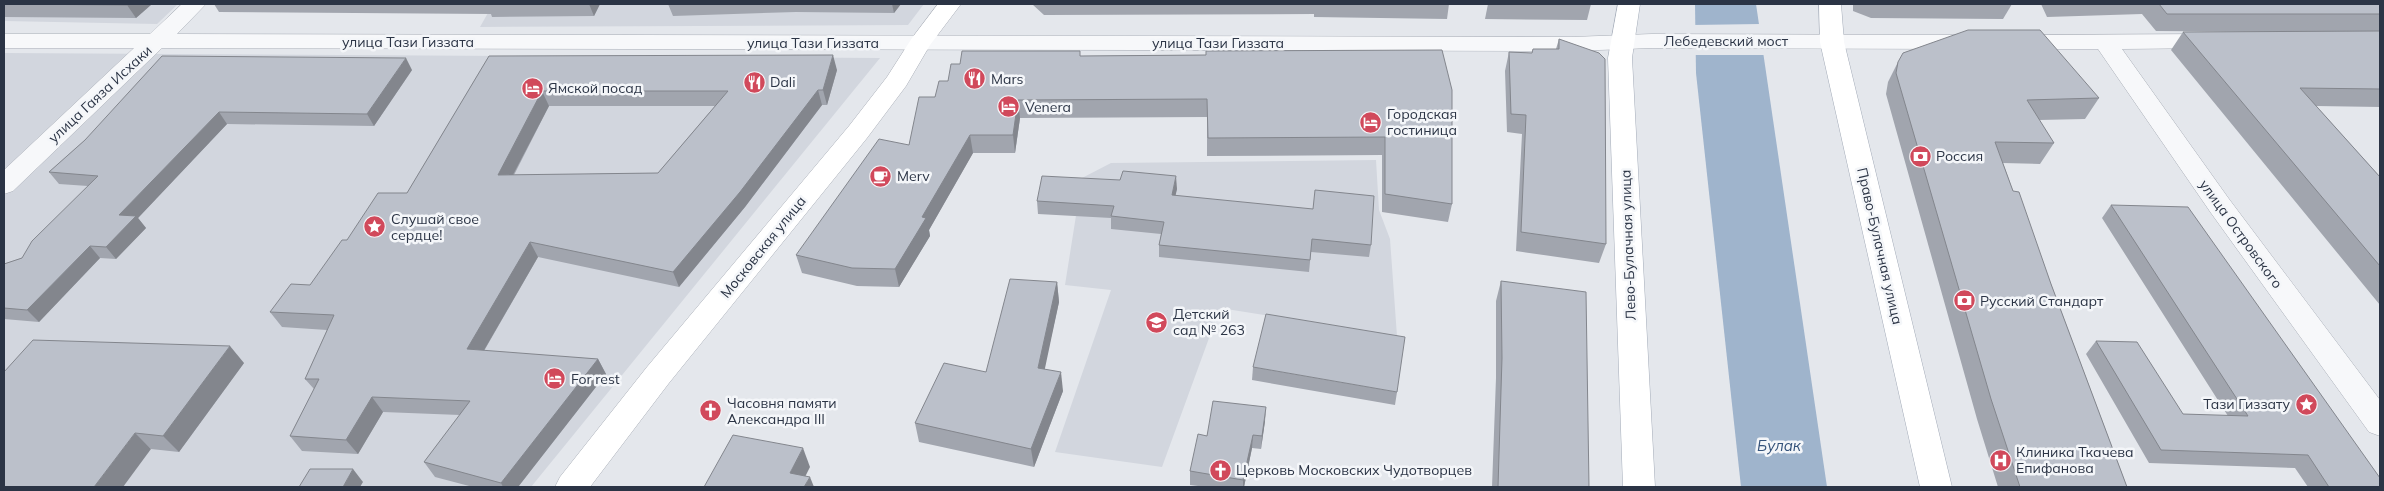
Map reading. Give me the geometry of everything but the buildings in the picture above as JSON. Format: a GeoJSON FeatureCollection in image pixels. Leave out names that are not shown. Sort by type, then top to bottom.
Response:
{"type":"FeatureCollection","features":[{"type":"Feature","properties":{"kind":"main road","name":"Московская улица"},"geometry":{"type":"LineString","coordinates":[[572,487],[658,374],[858,132],[897,81],[920,43],[950,4]]}},
{"type":"Feature","properties":{"kind":"main road","name":"Лево-Булачная улица"},"geometry":{"type":"LineString","coordinates":[[1629,4],[1620,58],[1639,487]]}},
{"type":"Feature","properties":{"kind":"main road","name":"Право-Булачная улица"},"geometry":{"type":"LineString","coordinates":[[1830,4],[1832,42],[1936,487]]}},
{"type":"Feature","properties":{"kind":"street","name":"улица Гаяза Исхаки"},"geometry":{"type":"LineString","coordinates":[[4,185],[196,4]]}},
{"type":"Feature","properties":{"kind":"street","name":"улица Тази Гиззата"},"geometry":{"type":"LineString","coordinates":[[4,41],[1572,44],[1623,42]]}},
{"type":"Feature","properties":{"kind":"street","name":"Лебедевский мост"},"geometry":{"type":"LineString","coordinates":[[1623,42],[2239,41]]}},
{"type":"Feature","properties":{"kind":"street","name":"улица Островского"},"geometry":{"type":"LineString","coordinates":[[2106,42],[2220,206],[2380,423]]}},
{"type":"Feature","properties":{"kind":"shaded area"},"geometry":{"type":"Polygon","coordinates":[[[4,4],[178,4],[157,24],[4,21],[4,4]]]}},
{"type":"Feature","properties":{"kind":"shaded area"},"geometry":{"type":"Polygon","coordinates":[[[493,4],[924,4],[908,25],[480,27],[493,4]]]}},
{"type":"Feature","properties":{"kind":"shaded area"},"geometry":{"type":"Polygon","coordinates":[[[4,53],[880,58],[531,487],[4,487],[4,53]]]}},
{"type":"Feature","properties":{"kind":"shaded area","name":"Детский сад № 263"},"geometry":{"type":"Polygon","coordinates":[[[1376,160],[1379,210],[1390,239],[1397,336],[1220,308],[1162,467],[1055,452],[1111,290],[1065,285],[1082,178],[1111,163],[1376,160]]]}},
{"type":"Feature","properties":{"kind":"water","name":"Булак"},"geometry":{"type":"Polygon","coordinates":[[[1695,4],[1756,4],[1827,487],[1741,487],[1696,73],[1695,4]]]}},
{"type":"Feature","properties":{"kind":"pier"},"geometry":{"type":"Polygon","coordinates":[[[1760,24],[1765,55],[1693,55],[1692,25],[1760,24]]]}},
{"type":"Feature","properties":{"kind":"place","name":"Mars"},"geometry":{"type":"Point","coordinates":[975,79]}},
{"type":"Feature","properties":{"kind":"place","name":"Dali"},"geometry":{"type":"Point","coordinates":[754,82]}},
{"type":"Feature","properties":{"kind":"place","name":"Ямской посад"},"geometry":{"type":"Point","coordinates":[532,88]}},
{"type":"Feature","properties":{"kind":"place","name":"Venera"},"geometry":{"type":"Point","coordinates":[1009,107]}},
{"type":"Feature","properties":{"kind":"place","name":"Городская гостиница"},"geometry":{"type":"Point","coordinates":[1371,122]}},
{"type":"Feature","properties":{"kind":"place","name":"Россия"},"geometry":{"type":"Point","coordinates":[1920,156]}},
{"type":"Feature","properties":{"kind":"place","name":"Merv"},"geometry":{"type":"Point","coordinates":[881,176]}},
{"type":"Feature","properties":{"kind":"place","name":"Слушай свое сердце!"},"geometry":{"type":"Point","coordinates":[375,227]}},
{"type":"Feature","properties":{"kind":"place","name":"Русский Стандарт"},"geometry":{"type":"Point","coordinates":[1964,301]}},
{"type":"Feature","properties":{"kind":"place","name":"Детский сад № 263"},"geometry":{"type":"Point","coordinates":[1157,322]}},
{"type":"Feature","properties":{"kind":"place","name":"For rest"},"geometry":{"type":"Point","coordinates":[555,379]}},
{"type":"Feature","properties":{"kind":"place","name":"Тази Гиззату"},"geometry":{"type":"Point","coordinates":[2306,404]}},
{"type":"Feature","properties":{"kind":"place","name":"Часовня памяти Александра III"},"geometry":{"type":"Point","coordinates":[711,411]}},
{"type":"Feature","properties":{"kind":"place","name":"Клиника Ткачева Епифанова"},"geometry":{"type":"Point","coordinates":[2000,460]}},
{"type":"Feature","properties":{"kind":"place","name":"Церковь Московских Чудотворцев"},"geometry":{"type":"Point","coordinates":[1220,470]}}]}
